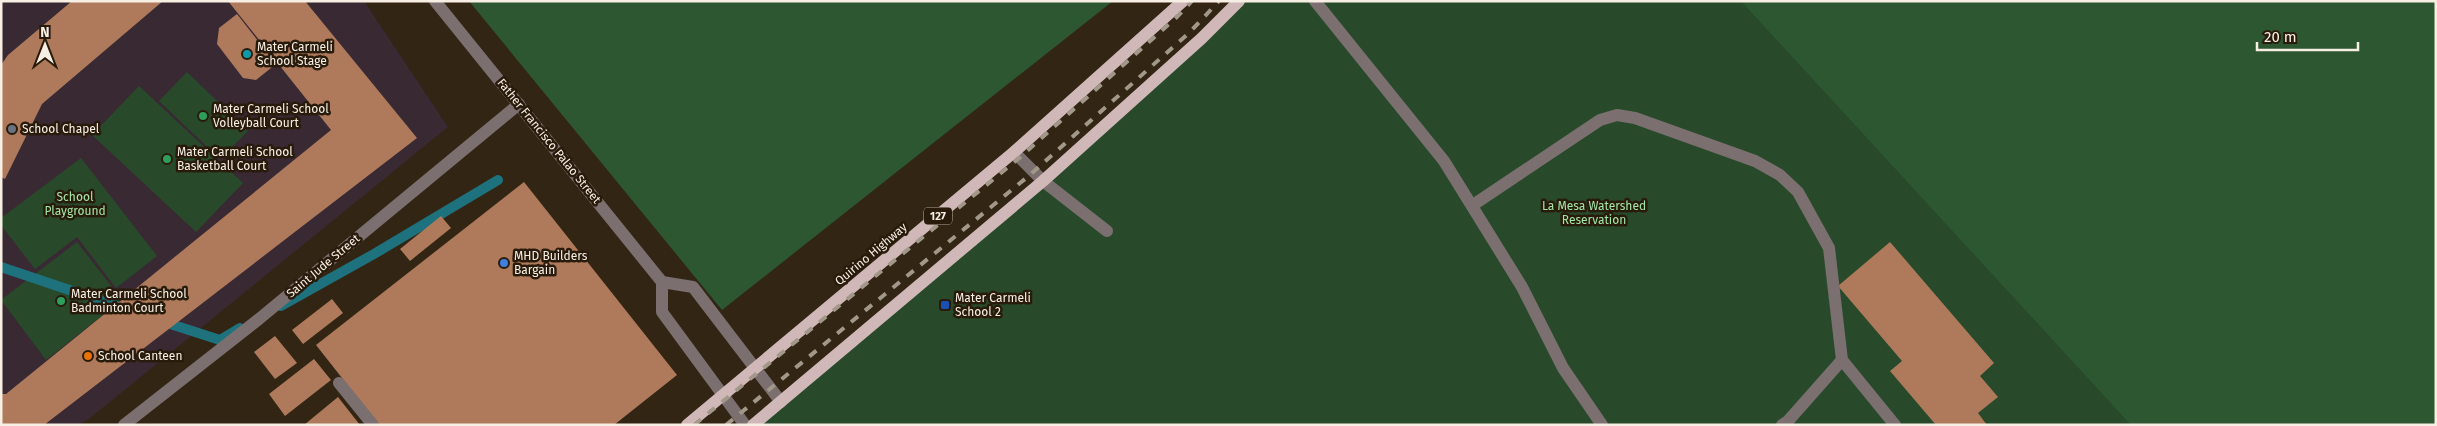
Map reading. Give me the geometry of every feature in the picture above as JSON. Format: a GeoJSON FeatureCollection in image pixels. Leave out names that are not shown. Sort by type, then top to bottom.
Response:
{"type":"FeatureCollection","features":[{"type":"Feature","properties":{"kind":"main road","name":"Quirino Highway"},"geometry":{"type":"LineString","coordinates":[[687,425],[1014,152],[1183,1]]}},
{"type":"Feature","properties":{"kind":"main road"},"geometry":{"type":"LineString","coordinates":[[753,425],[1043,180],[1202,38],[1239,1]]}},
{"type":"Feature","properties":{"kind":"street","name":"Father Francisco Palao Street"},"geometry":{"type":"LineString","coordinates":[[435,1],[662,282]]}},
{"type":"Feature","properties":{"kind":"street"},"geometry":{"type":"LineString","coordinates":[[1315,1],[1444,162],[1473,205],[1522,287],[1562,368],[1602,425]]}},
{"type":"Feature","properties":{"kind":"street","name":"Saint Jude Street"},"geometry":{"type":"LineString","coordinates":[[124,425],[259,319],[520,104]]}},
{"type":"Feature","properties":{"kind":"street"},"geometry":{"type":"LineString","coordinates":[[1473,205],[1600,120],[1617,115],[1635,118],[1755,162],[1780,175],[1798,192],[1829,248],[1842,360],[1895,425]]}},
{"type":"Feature","properties":{"kind":"street"},"geometry":{"type":"LineString","coordinates":[[1014,152],[1043,180],[1107,231]]}},
{"type":"Feature","properties":{"kind":"street"},"geometry":{"type":"LineString","coordinates":[[745,425],[662,312],[662,282],[693,287],[780,402]]}},
{"type":"Feature","properties":{"kind":"street"},"geometry":{"type":"LineString","coordinates":[[1782,425],[1788,421],[1842,360]]}},
{"type":"Feature","properties":{"kind":"street"},"geometry":{"type":"LineString","coordinates":[[339,383],[373,425]]}},
{"type":"Feature","properties":{"kind":"shaded area"},"geometry":{"type":"Polygon","coordinates":[[[1,1],[364,1],[448,127],[89,419],[78,425],[1,425],[1,1]]]}},
{"type":"Feature","properties":{"kind":"green space"},"geometry":{"type":"Polygon","coordinates":[[[469,1],[1113,1],[722,310],[469,1]]]}},
{"type":"Feature","properties":{"kind":"green space","name":"La Mesa Watershed Reservation"},"geometry":{"type":"Polygon","coordinates":[[[1239,1],[2436,1],[2436,425],[753,425],[992,223],[1239,1]]]}},
{"type":"Feature","properties":{"kind":"green space"},"geometry":{"type":"Polygon","coordinates":[[[1741,1],[2436,1],[2436,425],[2131,425],[1741,1]]]}},
{"type":"Feature","properties":{"kind":"green space","name":"Mater Carmeli School Volleyball Court"},"geometry":{"type":"Polygon","coordinates":[[[187,72],[248,131],[220,159],[159,101],[187,72]]]}},
{"type":"Feature","properties":{"kind":"green space","name":"Mater Carmeli School Basketball Court"},"geometry":{"type":"Polygon","coordinates":[[[139,86],[243,183],[196,232],[92,135],[139,86]]]}},
{"type":"Feature","properties":{"kind":"green space","name":"School Playground"},"geometry":{"type":"Polygon","coordinates":[[[81,158],[157,256],[116,288],[77,237],[35,269],[1,225],[1,218],[81,158]]]}},
{"type":"Feature","properties":{"kind":"green space","name":"Mater Carmeli School Badminton Court"},"geometry":{"type":"Polygon","coordinates":[[[77,242],[122,300],[46,360],[1,300],[77,242]]]}},
{"type":"Feature","properties":{"kind":"building"},"geometry":{"type":"Polygon","coordinates":[[[72,1],[163,1],[42,104],[5,179],[1,177],[1,65],[8,55],[72,1]]]}},
{"type":"Feature","properties":{"kind":"building"},"geometry":{"type":"Polygon","coordinates":[[[228,1],[305,1],[417,138],[44,425],[1,425],[1,394],[6,394],[331,130],[228,1]]]}},
{"type":"Feature","properties":{"kind":"building","name":"Mater Carmeli School Stage"},"geometry":{"type":"Polygon","coordinates":[[[237,14],[276,64],[256,80],[243,78],[217,44],[219,28],[237,14]]]}},
{"type":"Feature","properties":{"kind":"building","name":"MHD Builders Bargain"},"geometry":{"type":"Polygon","coordinates":[[[524,182],[677,375],[614,425],[379,425],[316,345],[524,182]]]}},
{"type":"Feature","properties":{"kind":"building"},"geometry":{"type":"Polygon","coordinates":[[[441,216],[451,228],[410,261],[400,249],[441,216]]]}},
{"type":"Feature","properties":{"kind":"building"},"geometry":{"type":"Polygon","coordinates":[[[1890,242],[1994,363],[1980,376],[1998,397],[1978,413],[1987,425],[1936,425],[1890,371],[1902,361],[1838,286],[1890,242]]]}},
{"type":"Feature","properties":{"kind":"building"},"geometry":{"type":"Polygon","coordinates":[[[332,299],[343,313],[303,344],[292,330],[332,299]]]}},
{"type":"Feature","properties":{"kind":"building"},"geometry":{"type":"Polygon","coordinates":[[[275,336],[297,363],[275,379],[254,352],[275,336]]]}},
{"type":"Feature","properties":{"kind":"building"},"geometry":{"type":"Polygon","coordinates":[[[314,359],[331,380],[285,416],[269,394],[314,359]]]}},
{"type":"Feature","properties":{"kind":"building"},"geometry":{"type":"Polygon","coordinates":[[[338,397],[360,425],[304,425],[338,397]]]}},
{"type":"Feature","properties":{"kind":"waterway"},"geometry":{"type":"LineString","coordinates":[[281,306],[374,254],[498,180]]}},
{"type":"Feature","properties":{"kind":"waterway"},"geometry":{"type":"LineString","coordinates":[[1,267],[126,309]]}},
{"type":"Feature","properties":{"kind":"waterway"},"geometry":{"type":"LineString","coordinates":[[161,321],[220,340],[240,328]]}},
{"type":"Feature","properties":{"kind":"railway"},"geometry":{"type":"LineString","coordinates":[[694,425],[1018,159],[1177,17],[1192,1]]}},
{"type":"Feature","properties":{"kind":"railway"},"geometry":{"type":"LineString","coordinates":[[726,425],[1031,174],[1191,31],[1219,1]]}},
{"type":"Feature","properties":{"kind":"place","name":"Mater Carmeli School Stage"},"geometry":{"type":"Point","coordinates":[247,54]}},
{"type":"Feature","properties":{"kind":"place","name":"Mater Carmeli School Volleyball Court"},"geometry":{"type":"Point","coordinates":[203,116]}},
{"type":"Feature","properties":{"kind":"place","name":"School Chapel"},"geometry":{"type":"Point","coordinates":[12,129]}},
{"type":"Feature","properties":{"kind":"place","name":"Mater Carmeli School Basketball Court"},"geometry":{"type":"Point","coordinates":[167,159]}},
{"type":"Feature","properties":{"kind":"place","name":"MHD Builders Bargain"},"geometry":{"type":"Point","coordinates":[504,263]}},
{"type":"Feature","properties":{"kind":"place","name":"Mater Carmeli School Badminton Court"},"geometry":{"type":"Point","coordinates":[61,301]}},
{"type":"Feature","properties":{"kind":"place","name":"Mater Carmeli School 2"},"geometry":{"type":"Point","coordinates":[945,305]}},
{"type":"Feature","properties":{"kind":"place","name":"School Canteen"},"geometry":{"type":"Point","coordinates":[88,356]}}]}
